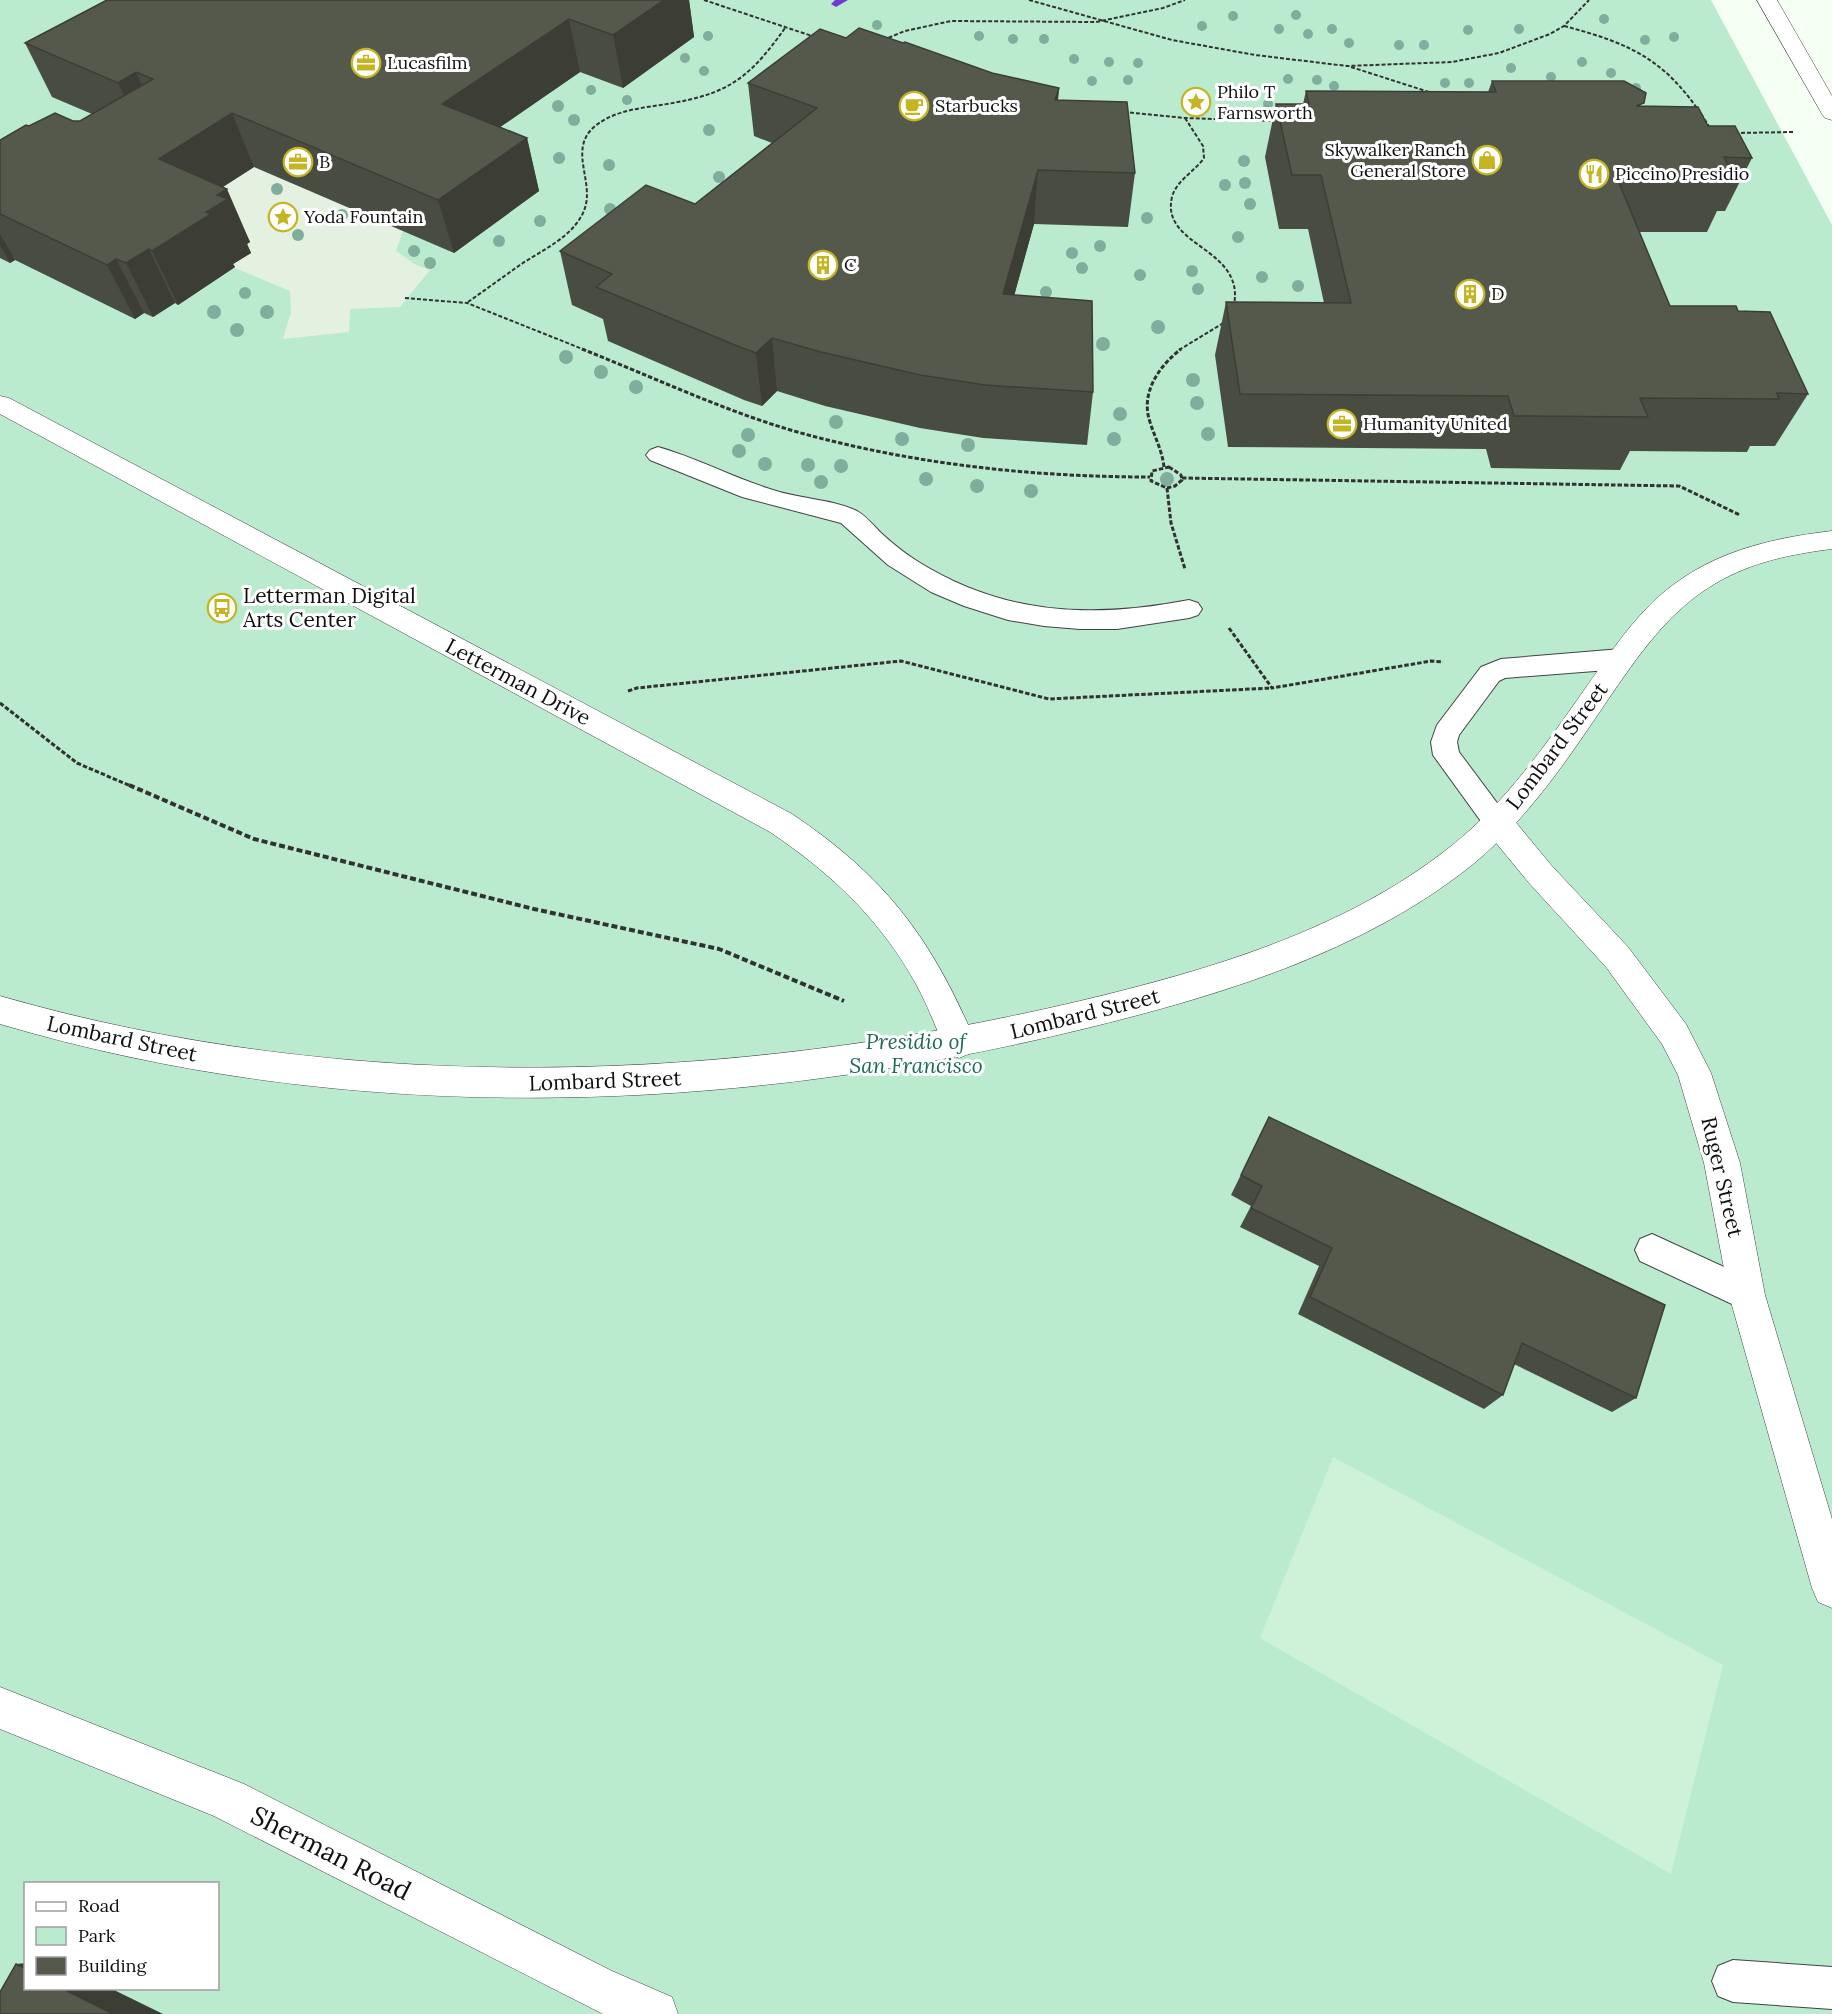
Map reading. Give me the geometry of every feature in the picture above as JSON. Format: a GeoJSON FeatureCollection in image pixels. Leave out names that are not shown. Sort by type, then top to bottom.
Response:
{"type":"FeatureCollection","features":[{"type":"Feature","properties":{"kind":"street"},"geometry":{"type":"LineString","coordinates":[[1767,0],[1832,114]]}},
{"type":"Feature","properties":{"kind":"street","name":"Letterman Drive"},"geometry":{"type":"LineString","coordinates":[[0,404],[781,823],[813,843],[843,867],[882,907],[920,958],[936,987],[959,1043]]}},
{"type":"Feature","properties":{"kind":"street","name":"Lombard Street"},"geometry":{"type":"LineString","coordinates":[[0,1010],[128,1043],[238,1062],[355,1075],[471,1083],[582,1084],[785,1071],[959,1043],[1027,1029],[1156,997],[1228,974],[1285,952],[1398,899],[1461,856],[1498,823],[1545,768],[1642,631],[1664,607],[1688,587],[1718,569],[1785,547],[1832,540]]}},
{"type":"Feature","properties":{"kind":"street","name":"Ruger Street"},"geometry":{"type":"LineString","coordinates":[[1498,823],[1540,874],[1617,957],[1674,1034],[1694,1072],[1713,1131],[1733,1213],[1747,1294],[1832,1588]]}},
{"type":"Feature","properties":{"kind":"street","name":"Sherman Road"},"geometry":{"type":"LineString","coordinates":[[0,1708],[228,1800],[586,1982],[655,2014]]}},
{"type":"Feature","properties":{"kind":"lane"},"geometry":{"type":"LineString","coordinates":[[658,455],[742,489],[851,518],[907,566],[937,585],[976,602],[1020,613],[1067,620],[1127,620],[1189,609]]}},
{"type":"Feature","properties":{"kind":"lane"},"geometry":{"type":"LineString","coordinates":[[1498,823],[1446,755],[1446,732],[1452,723],[1490,674],[1501,669],[1622,659]]}},
{"type":"Feature","properties":{"kind":"lane"},"geometry":{"type":"LineString","coordinates":[[1652,1250],[1747,1294]]}},
{"type":"Feature","properties":{"kind":"lane"},"geometry":{"type":"LineString","coordinates":[[1733,1981],[1832,1988]]}},
{"type":"Feature","properties":{"kind":"path"},"geometry":{"type":"LineString","coordinates":[[704,0],[818,38]]}},
{"type":"Feature","properties":{"kind":"path"},"geometry":{"type":"LineString","coordinates":[[1029,0],[1172,40],[1254,55],[1347,66],[1435,63],[1484,57],[1534,41],[1563,26],[1588,0]]}},
{"type":"Feature","properties":{"kind":"path"},"geometry":{"type":"LineString","coordinates":[[878,42],[913,28],[952,20],[990,19],[1068,23],[1104,21],[1185,0]]}},
{"type":"Feature","properties":{"kind":"path"},"geometry":{"type":"LineString","coordinates":[[1563,26],[1613,41],[1659,65],[1683,86],[1714,134]]}},
{"type":"Feature","properties":{"kind":"path"},"geometry":{"type":"LineString","coordinates":[[467,303],[562,237],[579,220],[585,209],[589,193],[580,154],[587,134],[594,126],[625,111],[695,99],[733,86],[761,62],[785,28]]}},
{"type":"Feature","properties":{"kind":"path"},"geometry":{"type":"LineString","coordinates":[[1347,66],[1438,96]]}},
{"type":"Feature","properties":{"kind":"path"},"geometry":{"type":"LineString","coordinates":[[1114,111],[1185,118],[1281,121]]}},
{"type":"Feature","properties":{"kind":"path"},"geometry":{"type":"LineString","coordinates":[[1185,118],[1203,146],[1204,158],[1175,192],[1172,210],[1187,237],[1228,269],[1236,286],[1234,306]]}},
{"type":"Feature","properties":{"kind":"path"},"geometry":{"type":"LineString","coordinates":[[1728,134],[1801,132]]}},
{"type":"Feature","properties":{"kind":"path"},"geometry":{"type":"LineString","coordinates":[[405,298],[467,303],[735,410],[810,436],[909,458],[965,466],[1086,477],[1150,477]]}},
{"type":"Feature","properties":{"kind":"path"},"geometry":{"type":"LineString","coordinates":[[1164,467],[1160,444],[1148,415],[1148,394],[1151,384],[1173,355],[1183,346],[1215,331],[1230,315]]}},
{"type":"Feature","properties":{"kind":"path"},"geometry":{"type":"LineString","coordinates":[[1150,477],[1156,469],[1164,467],[1176,470],[1182,478]]}},
{"type":"Feature","properties":{"kind":"path"},"geometry":{"type":"LineString","coordinates":[[1150,477],[1157,486],[1167,488],[1178,485],[1182,478]]}},
{"type":"Feature","properties":{"kind":"path"},"geometry":{"type":"LineString","coordinates":[[1182,478],[1678,486],[1733,510],[1746,519]]}},
{"type":"Feature","properties":{"kind":"path"},"geometry":{"type":"LineString","coordinates":[[1167,488],[1171,523],[1179,555],[1191,576]]}},
{"type":"Feature","properties":{"kind":"path"},"geometry":{"type":"LineString","coordinates":[[1226,624],[1272,688]]}},
{"type":"Feature","properties":{"kind":"path"},"geometry":{"type":"LineString","coordinates":[[575,712],[637,688],[901,661],[1049,699],[1272,688],[1431,662],[1448,663]]}},
{"type":"Feature","properties":{"kind":"path"},"geometry":{"type":"LineString","coordinates":[[0,703],[77,762],[254,839],[534,909],[719,949],[844,1001]]}},
{"type":"Feature","properties":{"kind":"green space","name":"Presidio of San Francisco"},"geometry":{"type":"Polygon","coordinates":[[[0,0],[1711,0],[1832,225],[1832,2014],[0,2014],[0,0]]]}},
{"type":"Feature","properties":{"kind":"green space"},"geometry":{"type":"Polygon","coordinates":[[[1333,1457],[1723,1665],[1671,1874],[1260,1638],[1333,1457]]]}},
{"type":"Feature","properties":{"kind":"shaded area"},"geometry":{"type":"Polygon","coordinates":[[[254,167],[403,231],[396,251],[416,265],[430,270],[400,307],[350,309],[349,332],[283,339],[291,312],[290,291],[230,266],[250,253],[183,212],[254,167]]]}},
{"type":"Feature","properties":{"kind":"building","name":"B"},"geometry":{"type":"Polygon","coordinates":[[[107,0],[664,0],[613,35],[569,19],[442,104],[527,138],[438,200],[232,113],[159,159],[227,189],[217,195],[228,199],[206,212],[211,214],[152,251],[149,249],[126,263],[116,259],[107,265],[0,214],[0,140],[26,125],[29,126],[55,113],[73,121],[80,121],[153,79],[136,72],[118,83],[25,43],[107,0]]]}},
{"type":"Feature","properties":{"kind":"building","name":"C"},"geometry":{"type":"Polygon","coordinates":[[[859,28],[992,73],[1059,88],[1055,100],[1127,102],[1135,173],[1038,170],[1003,294],[1092,301],[1093,392],[985,385],[920,375],[772,338],[756,353],[596,287],[612,274],[560,251],[646,185],[695,204],[817,108],[748,83],[820,29],[846,38],[859,28]]]}},
{"type":"Feature","properties":{"kind":"building","name":"D"},"geometry":{"type":"Polygon","coordinates":[[[1492,81],[1624,81],[1646,93],[1644,103],[1636,106],[1698,107],[1708,126],[1735,126],[1752,158],[1724,157],[1734,178],[1617,178],[1670,306],[1736,306],[1738,311],[1770,312],[1808,394],[1777,393],[1779,399],[1640,398],[1648,417],[1514,416],[1508,396],[1240,394],[1226,302],[1351,303],[1321,175],[1292,175],[1276,104],[1309,104],[1306,91],[1496,92],[1492,81]]]}},
{"type":"Feature","properties":{"kind":"building"},"geometry":{"type":"Polygon","coordinates":[[[1269,1117],[1665,1305],[1636,1398],[1522,1343],[1503,1395],[1310,1297],[1332,1248],[1251,1208],[1262,1186],[1241,1175],[1269,1117]]]}},
{"type":"Feature","properties":{"kind":"building"},"geometry":{"type":"Polygon","coordinates":[[[16,1964],[24,1968],[24,1990],[65,1990],[113,2014],[0,2014],[0,1992],[16,1964]]]}},
{"type":"Feature","properties":{"kind":"waterway"},"geometry":{"type":"LineString","coordinates":[[836,4],[843,0]]}},
{"type":"Feature","properties":{"kind":"place","name":"Lucasfilm"},"geometry":{"type":"Point","coordinates":[366,63]}},
{"type":"Feature","properties":{"kind":"place","name":"Philo T Farnsworth"},"geometry":{"type":"Point","coordinates":[1196,102]}},
{"type":"Feature","properties":{"kind":"place","name":"Starbucks"},"geometry":{"type":"Point","coordinates":[914,106]}},
{"type":"Feature","properties":{"kind":"place","name":"Skywalker Ranch General Store"},"geometry":{"type":"Point","coordinates":[1487,160]}},
{"type":"Feature","properties":{"kind":"place","name":"B"},"geometry":{"type":"Point","coordinates":[298,162]}},
{"type":"Feature","properties":{"kind":"place","name":"Piccino Presidio"},"geometry":{"type":"Point","coordinates":[1594,174]}},
{"type":"Feature","properties":{"kind":"place","name":"Yoda Fountain"},"geometry":{"type":"Point","coordinates":[283,217]}},
{"type":"Feature","properties":{"kind":"place","name":"C"},"geometry":{"type":"Point","coordinates":[823,265]}},
{"type":"Feature","properties":{"kind":"place","name":"D"},"geometry":{"type":"Point","coordinates":[1470,294]}},
{"type":"Feature","properties":{"kind":"place","name":"Humanity United"},"geometry":{"type":"Point","coordinates":[1342,424]}},
{"type":"Feature","properties":{"kind":"place","name":"Letterman Digital Arts Center"},"geometry":{"type":"Point","coordinates":[222,608]}}]}
